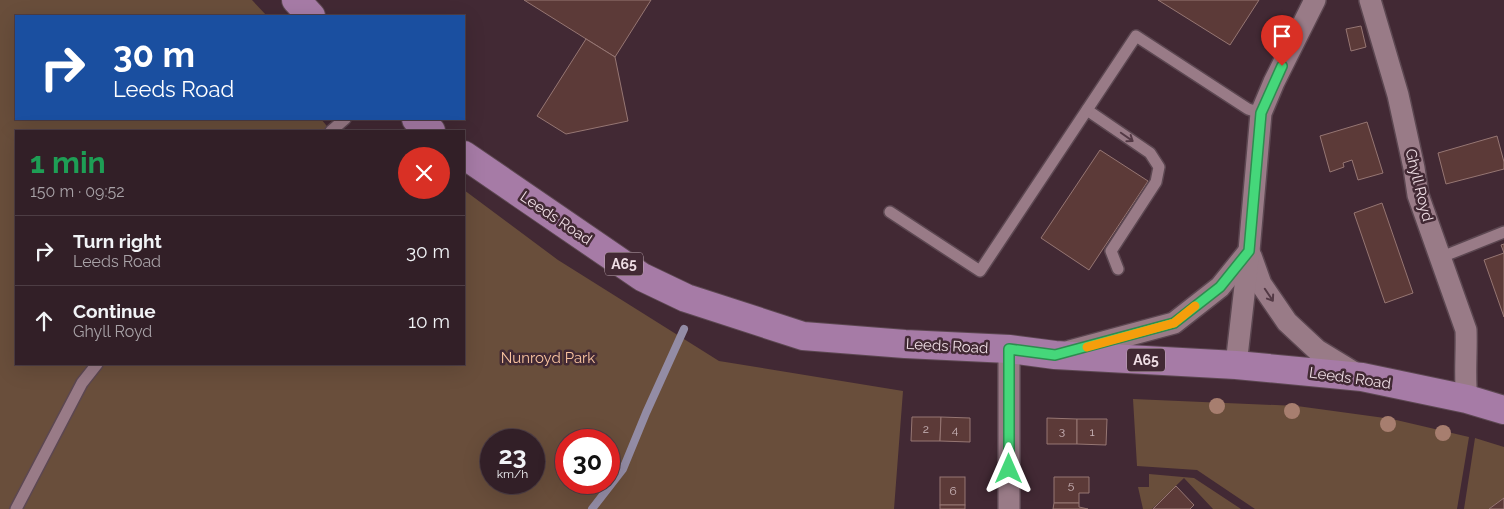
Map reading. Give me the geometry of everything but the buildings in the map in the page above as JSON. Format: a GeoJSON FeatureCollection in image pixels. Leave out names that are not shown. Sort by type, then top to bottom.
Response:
{"type":"FeatureCollection","features":[{"type":"Feature","properties":{"kind":"main road"},"geometry":{"type":"LineString","coordinates":[[296,0],[310,15]]}},
{"type":"Feature","properties":{"kind":"main road"},"geometry":{"type":"LineString","coordinates":[[417,120],[430,130]]}},
{"type":"Feature","properties":{"kind":"main road","name":"Leeds Road"},"geometry":{"type":"LineString","coordinates":[[465,156],[642,276],[686,298],[803,336],[905,344],[1009,349],[1055,355],[1236,365],[1362,377],[1467,399],[1504,410]]}},
{"type":"Feature","properties":{"kind":"street"},"geometry":{"type":"LineString","coordinates":[[1236,365],[1249,251],[1261,113],[1274,82],[1316,0]]}},
{"type":"Feature","properties":{"kind":"street","name":"Ghyll Royd"},"geometry":{"type":"LineString","coordinates":[[1370,0],[1398,95],[1418,195],[1466,330],[1465,381],[1467,399]]}},
{"type":"Feature","properties":{"kind":"street"},"geometry":{"type":"LineString","coordinates":[[1055,355],[1174,323],[1220,287],[1249,251]]}},
{"type":"Feature","properties":{"kind":"street"},"geometry":{"type":"LineString","coordinates":[[1249,251],[1261,284],[1287,322],[1317,350],[1362,377]]}},
{"type":"Feature","properties":{"kind":"street"},"geometry":{"type":"LineString","coordinates":[[1009,349],[1009,509]]}},
{"type":"Feature","properties":{"kind":"lane"},"geometry":{"type":"LineString","coordinates":[[890,212],[980,271],[1136,36],[1248,109],[1261,113]]}},
{"type":"Feature","properties":{"kind":"lane"},"geometry":{"type":"LineString","coordinates":[[1087,110],[1150,153],[1159,167],[1156,182],[1111,251],[1118,268]]}},
{"type":"Feature","properties":{"kind":"lane"},"geometry":{"type":"LineString","coordinates":[[332,130],[344,120]]}},
{"type":"Feature","properties":{"kind":"lane"},"geometry":{"type":"LineString","coordinates":[[1439,258],[1504,232]]}},
{"type":"Feature","properties":{"kind":"lane"},"geometry":{"type":"LineString","coordinates":[[16,509],[82,383],[96,365]]}},
{"type":"Feature","properties":{"kind":"green space","name":"Nunroyd Park"},"geometry":{"type":"Polygon","coordinates":[[[0,0],[252,0],[266,15],[15,15],[15,120],[322,120],[330,130],[15,130],[15,365],[465,365],[465,191],[558,260],[719,361],[903,391],[894,509],[0,509],[0,0]]]}},
{"type":"Feature","properties":{"kind":"green space"},"geometry":{"type":"Polygon","coordinates":[[[1133,399],[1297,406],[1392,419],[1469,437],[1457,509],[1255,509],[1197,470],[1137,466],[1133,399]]]}},
{"type":"Feature","properties":{"kind":"green space"},"geometry":{"type":"Polygon","coordinates":[[[1475,438],[1504,447],[1504,498],[1489,509],[1464,509],[1475,438]]]}},
{"type":"Feature","properties":{"kind":"green space"},"geometry":{"type":"Polygon","coordinates":[[[1149,474],[1194,478],[1241,509],[1213,509],[1184,478],[1152,509],[1143,509],[1138,487],[1149,487],[1149,474]]]}},
{"type":"Feature","properties":{"kind":"waterway"},"geometry":{"type":"LineString","coordinates":[[592,509],[623,469],[684,329]]}},
{"type":"Feature","properties":{"kind":"slow traffic"},"geometry":{"type":"LineString","coordinates":[[1087,347],[1174,323],[1195,306]]}},
{"type":"Feature","properties":{"kind":"route"},"geometry":{"type":"LineString","coordinates":[[1009,469],[1009,349],[1055,355],[1174,323],[1220,287],[1249,251],[1261,113],[1282,66]]}}]}
